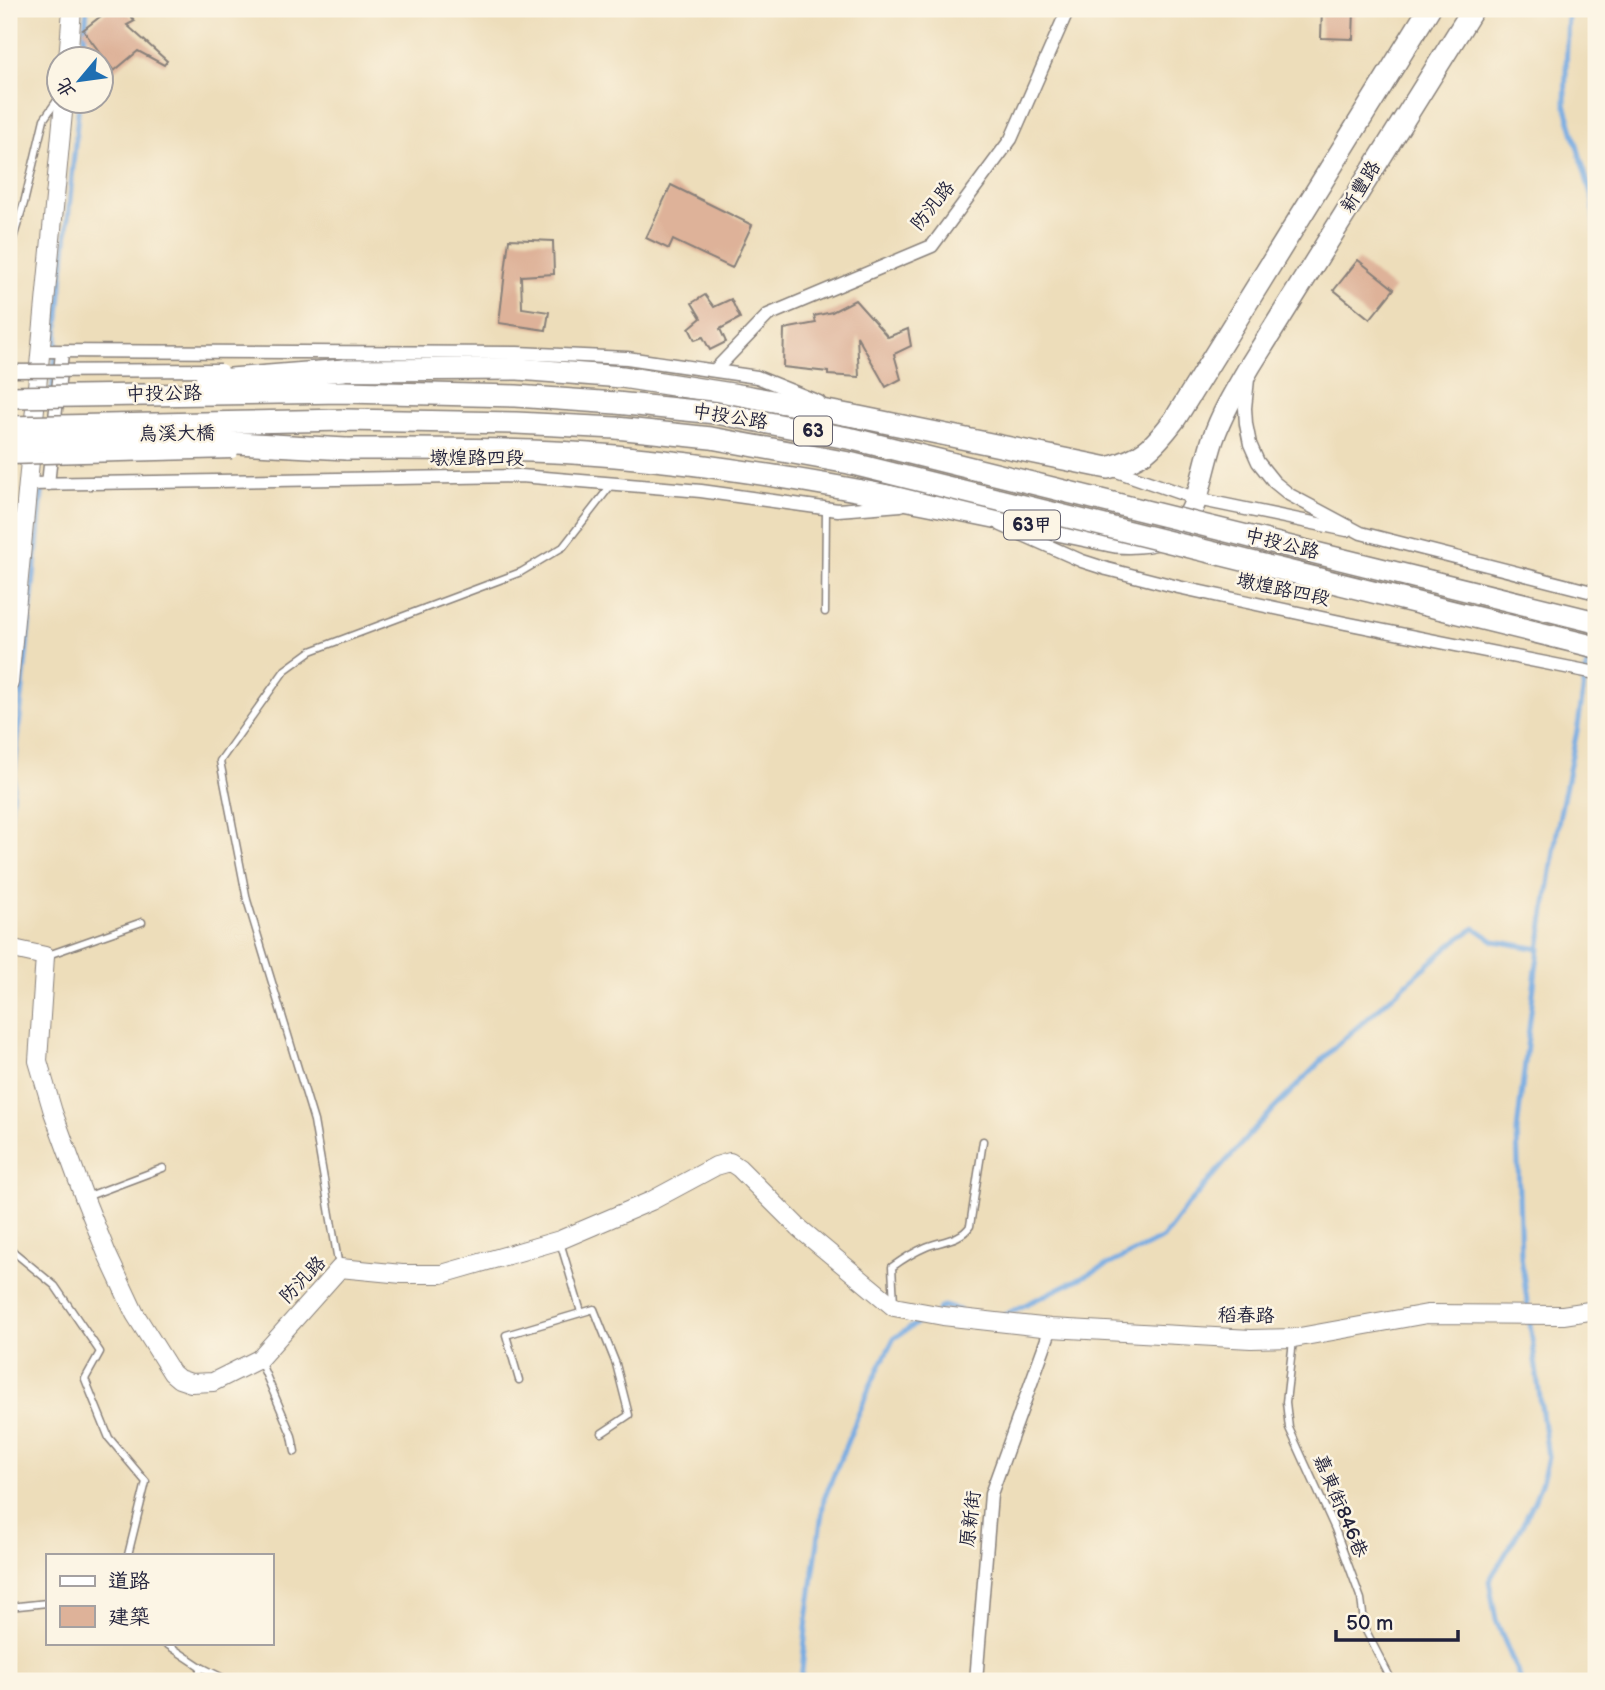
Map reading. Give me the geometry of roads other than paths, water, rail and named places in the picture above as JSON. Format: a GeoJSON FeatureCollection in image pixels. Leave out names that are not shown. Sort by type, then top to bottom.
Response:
{"type":"FeatureCollection","features":[{"type":"Feature","properties":{"kind":"main road","name":"新豐路"},"geometry":{"type":"LineString","coordinates":[[1108,468],[1128,463],[1146,453],[1175,419],[1429,9]]}},
{"type":"Feature","properties":{"kind":"main road","name":"新豐路"},"geometry":{"type":"LineString","coordinates":[[1250,366],[1473,9]]}},
{"type":"Feature","properties":{"kind":"main road"},"geometry":{"type":"LineString","coordinates":[[1373,99],[1403,120]]}},
{"type":"Feature","properties":{"kind":"main road","name":"63甲"},"geometry":{"type":"LineString","coordinates":[[346,449],[514,450],[615,456],[707,466],[845,488],[1133,544],[1168,536],[1181,526],[1191,513],[1218,424],[1250,366]]}},
{"type":"Feature","properties":{"kind":"main road"},"geometry":{"type":"LineString","coordinates":[[9,384],[178,383],[344,370],[518,369],[622,377],[751,397],[1108,468]]}},
{"type":"Feature","properties":{"kind":"main road","name":"中投公路"},"geometry":{"type":"LineString","coordinates":[[9,397],[358,392],[516,396],[716,413],[853,439],[1596,622]]}},
{"type":"Feature","properties":{"kind":"main road","name":"中投公路"},"geometry":{"type":"LineString","coordinates":[[9,427],[371,420],[603,427],[711,438],[849,463],[1596,647]]}},
{"type":"Feature","properties":{"kind":"main road"},"geometry":{"type":"LineString","coordinates":[[9,442],[165,439],[346,449]]}},
{"type":"Feature","properties":{"kind":"street"},"geometry":{"type":"LineString","coordinates":[[69,46],[72,9]]}},
{"type":"Feature","properties":{"kind":"street","name":"防汎路"},"geometry":{"type":"LineString","coordinates":[[715,370],[768,315],[932,246],[1011,139],[1068,9]]}},
{"type":"Feature","properties":{"kind":"street"},"geometry":{"type":"LineString","coordinates":[[9,683],[63,116]]}},
{"type":"Feature","properties":{"kind":"street"},"geometry":{"type":"LineString","coordinates":[[40,351],[517,354],[627,358],[757,377],[859,417]]}},
{"type":"Feature","properties":{"kind":"street"},"geometry":{"type":"LineString","coordinates":[[48,484],[62,353]]}},
{"type":"Feature","properties":{"kind":"street"},"geometry":{"type":"LineString","coordinates":[[1250,366],[1246,424],[1250,444],[1258,462],[1290,495],[1361,533]]}},
{"type":"Feature","properties":{"kind":"street"},"geometry":{"type":"LineString","coordinates":[[9,371],[344,370]]}},
{"type":"Feature","properties":{"kind":"street","name":"烏溪大橋"},"geometry":{"type":"LineString","coordinates":[[9,458],[346,449]]}},
{"type":"Feature","properties":{"kind":"street"},"geometry":{"type":"LineString","coordinates":[[1108,468],[1197,499],[1361,533],[1596,593]]}},
{"type":"Feature","properties":{"kind":"street","name":"墩煌路四段"},"geometry":{"type":"LineString","coordinates":[[29,484],[521,476],[701,491],[838,510],[923,503]]}},
{"type":"Feature","properties":{"kind":"street","name":"墩煌路四段"},"geometry":{"type":"LineString","coordinates":[[972,513],[1082,561],[1107,569],[1333,620],[1596,673]]}},
{"type":"Feature","properties":{"kind":"street"},"geometry":{"type":"LineString","coordinates":[[9,948],[45,957]]}},
{"type":"Feature","properties":{"kind":"street","name":"防汎路"},"geometry":{"type":"LineString","coordinates":[[45,957],[38,1060],[53,1112],[84,1198],[135,1314],[172,1373],[179,1379],[191,1383],[213,1382],[259,1359],[340,1268],[402,1274],[442,1274],[560,1240],[651,1201],[716,1166],[730,1162],[799,1228],[894,1307]]}},
{"type":"Feature","properties":{"kind":"street","name":"稻春路"},"geometry":{"type":"LineString","coordinates":[[894,1307],[943,1316],[1051,1328],[1251,1339],[1294,1338],[1427,1314],[1563,1315],[1596,1310]]}},
{"type":"Feature","properties":{"kind":"street","name":"原新街"},"geometry":{"type":"LineString","coordinates":[[976,1681],[991,1494],[1051,1328]]}},
{"type":"Feature","properties":{"kind":"lane"},"geometry":{"type":"LineString","coordinates":[[9,252],[46,116]]}},
{"type":"Feature","properties":{"kind":"lane"},"geometry":{"type":"LineString","coordinates":[[340,1268],[314,1121],[247,900],[220,761],[285,670],[311,651],[521,572],[563,547],[613,483]]}},
{"type":"Feature","properties":{"kind":"lane"},"geometry":{"type":"LineString","coordinates":[[825,611],[826,509]]}},
{"type":"Feature","properties":{"kind":"lane"},"geometry":{"type":"LineString","coordinates":[[45,957],[142,922]]}},
{"type":"Feature","properties":{"kind":"lane"},"geometry":{"type":"LineString","coordinates":[[894,1307],[892,1267],[925,1247],[965,1234],[970,1226],[983,1141]]}},
{"type":"Feature","properties":{"kind":"lane"},"geometry":{"type":"LineString","coordinates":[[84,1198],[163,1168]]}},
{"type":"Feature","properties":{"kind":"lane"},"geometry":{"type":"LineString","coordinates":[[560,1240],[581,1312]]}},
{"type":"Feature","properties":{"kind":"lane"},"geometry":{"type":"LineString","coordinates":[[9,1247],[55,1286],[100,1352],[85,1379],[108,1438],[146,1482],[128,1554]]}},
{"type":"Feature","properties":{"kind":"lane"},"geometry":{"type":"LineString","coordinates":[[519,1380],[506,1335],[594,1309],[616,1364],[629,1415],[602,1433]]}},
{"type":"Feature","properties":{"kind":"lane","name":"嘉東街846巷"},"geometry":{"type":"LineString","coordinates":[[1294,1338],[1286,1402],[1289,1428],[1335,1529],[1361,1599],[1365,1629],[1392,1681]]}},
{"type":"Feature","properties":{"kind":"lane"},"geometry":{"type":"LineString","coordinates":[[259,1359],[292,1436],[295,1452]]}},
{"type":"Feature","properties":{"kind":"lane"},"geometry":{"type":"LineString","coordinates":[[9,1607],[46,1603]]}},
{"type":"Feature","properties":{"kind":"lane"},"geometry":{"type":"LineString","coordinates":[[166,1644],[201,1667],[229,1681]]}},
{"type":"Feature","properties":{"kind":"lane"},"geometry":{"type":"LineString","coordinates":[[197,1681],[201,1667]]}},
{"type":"Feature","properties":{"kind":"waterway"},"geometry":{"type":"LineString","coordinates":[[83,46],[87,9]]}},
{"type":"Feature","properties":{"kind":"waterway"},"geometry":{"type":"LineString","coordinates":[[1568,9],[1565,104],[1593,201],[1596,242]]}},
{"type":"Feature","properties":{"kind":"waterway"},"geometry":{"type":"LineString","coordinates":[[52,391],[78,116]]}},
{"type":"Feature","properties":{"kind":"waterway"},"geometry":{"type":"LineString","coordinates":[[9,828],[43,484]]}},
{"type":"Feature","properties":{"kind":"waterway"},"geometry":{"type":"LineString","coordinates":[[1521,1681],[1496,1620],[1489,1581],[1532,1506],[1548,1457],[1521,1257],[1517,1131],[1536,969],[1589,651]]}},
{"type":"Feature","properties":{"kind":"waterway"},"geometry":{"type":"LineString","coordinates":[[1002,1316],[1163,1238],[1186,1207],[1257,1126],[1337,1045],[1455,941],[1475,928],[1494,941],[1540,949]]}},
{"type":"Feature","properties":{"kind":"waterway"},"geometry":{"type":"LineString","coordinates":[[938,1310],[943,1306],[959,1310]]}},
{"type":"Feature","properties":{"kind":"waterway"},"geometry":{"type":"LineString","coordinates":[[801,1681],[824,1499],[870,1386],[894,1338],[924,1319]]}}]}
